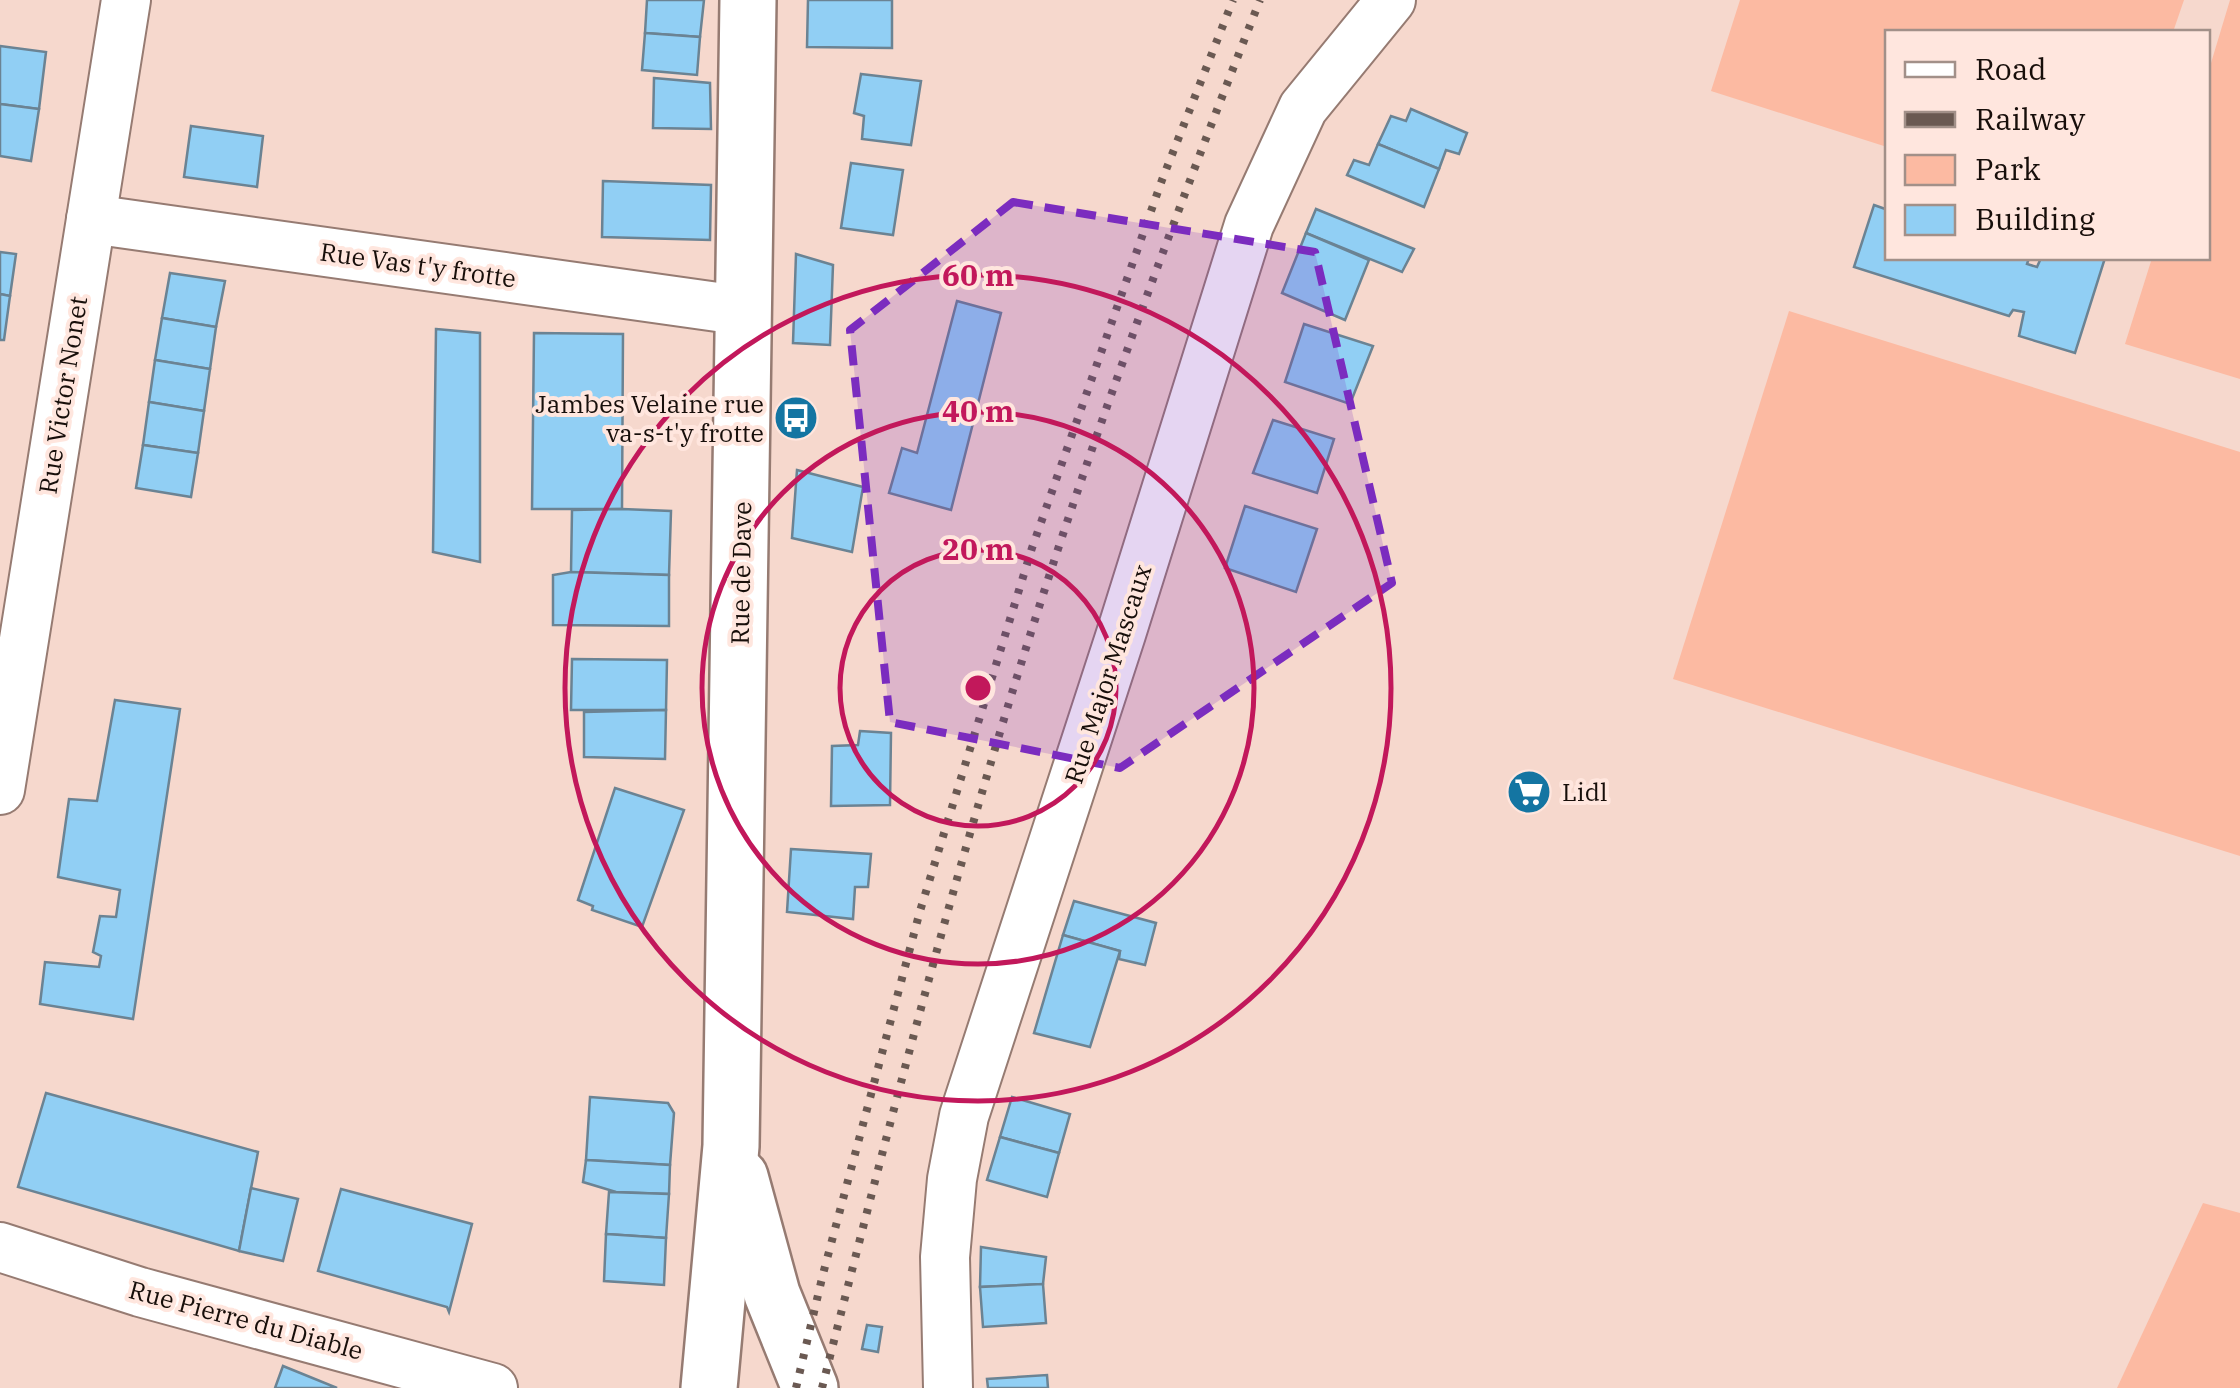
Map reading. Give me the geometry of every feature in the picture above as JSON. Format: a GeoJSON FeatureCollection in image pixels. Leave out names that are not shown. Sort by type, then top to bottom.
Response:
{"type":"FeatureCollection","features":[{"type":"Feature","properties":{"kind":"main road","name":"Rue de Dave"},"geometry":{"type":"LineString","coordinates":[[709,1388],[731,1146],[748,0]]}},
{"type":"Feature","properties":{"kind":"main road","name":"Rue de Dave"},"geometry":{"type":"LineString","coordinates":[[731,1146],[772,1294],[810,1388]]}},
{"type":"Feature","properties":{"kind":"street","name":"Rue Victor Nonet"},"geometry":{"type":"LineString","coordinates":[[0,790],[126,0]]}},
{"type":"Feature","properties":{"kind":"street","name":"Rue Major Mascaux"},"geometry":{"type":"LineString","coordinates":[[948,1388],[945,1257],[952,1179],[964,1116],[1249,225],[1303,108],[1392,0]]}},
{"type":"Feature","properties":{"kind":"street","name":"Rue Vas t'y frotte"},"geometry":{"type":"LineString","coordinates":[[91,219],[746,311]]}},
{"type":"Feature","properties":{"kind":"street","name":"Rue Pierre du Diable"},"geometry":{"type":"LineString","coordinates":[[0,1247],[140,1292],[493,1388]]}},
{"type":"Feature","properties":{"kind":"highlighted area"},"geometry":{"type":"Polygon","coordinates":[[[1013,202],[1315,252],[1392,583],[1120,768],[890,722],[850,330],[1013,202]]]}},
{"type":"Feature","properties":{"kind":"green space"},"geometry":{"type":"Polygon","coordinates":[[[1740,0],[2184,0],[2174,30],[1885,30],[1885,146],[1711,91],[1740,0]]]}},
{"type":"Feature","properties":{"kind":"green space"},"geometry":{"type":"Polygon","coordinates":[[[2230,0],[2240,0],[2240,379],[2125,344],[2151,260],[2210,260],[2210,66],[2230,0]]]}},
{"type":"Feature","properties":{"kind":"green space"},"geometry":{"type":"Polygon","coordinates":[[[1789,311],[2240,452],[2240,856],[1673,679],[1789,311]]]}},
{"type":"Feature","properties":{"kind":"green space"},"geometry":{"type":"Polygon","coordinates":[[[2203,1203],[2240,1213],[2240,1388],[2117,1388],[2203,1203]]]}},
{"type":"Feature","properties":{"kind":"building"},"geometry":{"type":"Polygon","coordinates":[[[647,0],[704,0],[700,37],[645,33],[647,0]]]}},
{"type":"Feature","properties":{"kind":"building"},"geometry":{"type":"Polygon","coordinates":[[[808,0],[892,0],[892,48],[807,47],[808,0]]]}},
{"type":"Feature","properties":{"kind":"building"},"geometry":{"type":"Polygon","coordinates":[[[645,33],[700,37],[697,75],[642,70],[645,33]]]}},
{"type":"Feature","properties":{"kind":"building"},"geometry":{"type":"Polygon","coordinates":[[[0,46],[46,52],[39,109],[0,104],[0,46]]]}},
{"type":"Feature","properties":{"kind":"building"},"geometry":{"type":"Polygon","coordinates":[[[861,74],[921,81],[911,145],[862,139],[864,116],[854,113],[861,74]]]}},
{"type":"Feature","properties":{"kind":"building"},"geometry":{"type":"Polygon","coordinates":[[[654,78],[710,83],[711,129],[653,128],[654,78]]]}},
{"type":"Feature","properties":{"kind":"building"},"geometry":{"type":"Polygon","coordinates":[[[0,104],[39,109],[31,161],[0,156],[0,104]]]}},
{"type":"Feature","properties":{"kind":"building"},"geometry":{"type":"Polygon","coordinates":[[[1411,109],[1467,133],[1459,154],[1446,150],[1439,169],[1378,144],[1391,116],[1406,121],[1411,109]]]}},
{"type":"Feature","properties":{"kind":"building"},"geometry":{"type":"Polygon","coordinates":[[[191,126],[263,136],[257,187],[184,177],[191,126]]]}},
{"type":"Feature","properties":{"kind":"building"},"geometry":{"type":"Polygon","coordinates":[[[1378,144],[1439,169],[1424,207],[1347,175],[1354,160],[1369,165],[1378,144]]]}},
{"type":"Feature","properties":{"kind":"building"},"geometry":{"type":"Polygon","coordinates":[[[851,163],[903,170],[893,235],[841,228],[851,163]]]}},
{"type":"Feature","properties":{"kind":"building"},"geometry":{"type":"Polygon","coordinates":[[[603,181],[711,185],[710,240],[602,237],[603,181]]]}},
{"type":"Feature","properties":{"kind":"building"},"geometry":{"type":"Polygon","coordinates":[[[1874,205],[1885,209],[1885,260],[2028,260],[2027,264],[2037,267],[2040,260],[2104,260],[2075,353],[2019,336],[2024,312],[2013,310],[2009,316],[1854,267],[1874,205]]]}},
{"type":"Feature","properties":{"kind":"building"},"geometry":{"type":"Polygon","coordinates":[[[1316,209],[1414,249],[1402,272],[1306,233],[1316,209]]]}},
{"type":"Feature","properties":{"kind":"building"},"geometry":{"type":"Polygon","coordinates":[[[1306,233],[1369,260],[1345,320],[1282,293],[1306,233]]]}},
{"type":"Feature","properties":{"kind":"building"},"geometry":{"type":"Polygon","coordinates":[[[0,252],[16,254],[10,296],[0,294],[0,252]]]}},
{"type":"Feature","properties":{"kind":"building"},"geometry":{"type":"Polygon","coordinates":[[[796,254],[833,265],[830,345],[793,343],[796,254]]]}},
{"type":"Feature","properties":{"kind":"building"},"geometry":{"type":"Polygon","coordinates":[[[170,273],[225,281],[216,327],[162,318],[170,273]]]}},
{"type":"Feature","properties":{"kind":"building"},"geometry":{"type":"Polygon","coordinates":[[[0,294],[10,296],[4,340],[0,340],[0,294]]]}},
{"type":"Feature","properties":{"kind":"building"},"geometry":{"type":"Polygon","coordinates":[[[957,301],[1001,313],[951,510],[889,493],[902,448],[917,453],[957,301]]]}},
{"type":"Feature","properties":{"kind":"building"},"geometry":{"type":"Polygon","coordinates":[[[162,318],[216,327],[210,369],[155,360],[162,318]]]}},
{"type":"Feature","properties":{"kind":"building"},"geometry":{"type":"Polygon","coordinates":[[[1304,324],[1373,346],[1350,404],[1285,382],[1304,324]]]}},
{"type":"Feature","properties":{"kind":"building"},"geometry":{"type":"Polygon","coordinates":[[[436,329],[480,333],[480,562],[433,552],[436,329]]]}},
{"type":"Feature","properties":{"kind":"building"},"geometry":{"type":"Polygon","coordinates":[[[534,333],[623,334],[622,509],[532,509],[534,333]]]}},
{"type":"Feature","properties":{"kind":"building"},"geometry":{"type":"Polygon","coordinates":[[[155,360],[210,369],[204,411],[149,402],[155,360]]]}},
{"type":"Feature","properties":{"kind":"building"},"geometry":{"type":"Polygon","coordinates":[[[149,402],[204,411],[198,453],[143,445],[149,402]]]}},
{"type":"Feature","properties":{"kind":"building"},"geometry":{"type":"Polygon","coordinates":[[[1273,420],[1334,439],[1317,493],[1253,473],[1273,420]]]}},
{"type":"Feature","properties":{"kind":"building"},"geometry":{"type":"Polygon","coordinates":[[[143,445],[198,453],[191,497],[136,488],[143,445]]]}},
{"type":"Feature","properties":{"kind":"building"},"geometry":{"type":"Polygon","coordinates":[[[797,470],[863,487],[852,552],[792,538],[797,470]]]}},
{"type":"Feature","properties":{"kind":"building"},"geometry":{"type":"Polygon","coordinates":[[[1245,506],[1317,529],[1296,592],[1225,568],[1245,506]]]}},
{"type":"Feature","properties":{"kind":"building"},"geometry":{"type":"Polygon","coordinates":[[[572,510],[671,511],[669,575],[571,572],[572,510]]]}},
{"type":"Feature","properties":{"kind":"building"},"geometry":{"type":"Polygon","coordinates":[[[553,575],[669,575],[669,626],[553,625],[553,575]]]}},
{"type":"Feature","properties":{"kind":"building"},"geometry":{"type":"Polygon","coordinates":[[[572,659],[667,660],[666,710],[571,710],[572,659]]]}},
{"type":"Feature","properties":{"kind":"building"},"geometry":{"type":"Polygon","coordinates":[[[115,700],[180,709],[133,1019],[40,1004],[45,962],[99,967],[101,956],[93,952],[100,916],[116,917],[120,890],[58,877],[69,799],[97,801],[115,700]]]}},
{"type":"Feature","properties":{"kind":"building"},"geometry":{"type":"Polygon","coordinates":[[[666,710],[665,759],[584,757],[584,712],[666,710]]]}},
{"type":"Feature","properties":{"kind":"building"},"geometry":{"type":"Polygon","coordinates":[[[860,731],[891,733],[890,805],[831,806],[832,746],[858,745],[860,731]]]}},
{"type":"Feature","properties":{"kind":"building"},"geometry":{"type":"Polygon","coordinates":[[[615,788],[684,810],[642,927],[592,910],[593,906],[578,900],[615,788]]]}},
{"type":"Feature","properties":{"kind":"building"},"geometry":{"type":"Polygon","coordinates":[[[791,849],[871,854],[868,887],[855,887],[853,919],[787,912],[791,849]]]}},
{"type":"Feature","properties":{"kind":"building"},"geometry":{"type":"Polygon","coordinates":[[[1074,901],[1156,923],[1145,965],[1119,959],[1120,951],[1063,935],[1074,901]]]}},
{"type":"Feature","properties":{"kind":"building"},"geometry":{"type":"Polygon","coordinates":[[[1063,935],[1120,951],[1090,1047],[1034,1033],[1063,935]]]}},
{"type":"Feature","properties":{"kind":"building"},"geometry":{"type":"Polygon","coordinates":[[[46,1093],[258,1152],[239,1251],[18,1187],[46,1093]]]}},
{"type":"Feature","properties":{"kind":"building"},"geometry":{"type":"Polygon","coordinates":[[[590,1097],[668,1103],[674,1113],[670,1165],[586,1160],[590,1097]]]}},
{"type":"Feature","properties":{"kind":"building"},"geometry":{"type":"Polygon","coordinates":[[[1012,1097],[1070,1114],[1059,1153],[1000,1137],[1012,1097]]]}},
{"type":"Feature","properties":{"kind":"building"},"geometry":{"type":"Polygon","coordinates":[[[1000,1137],[1059,1153],[1047,1197],[987,1180],[1000,1137]]]}},
{"type":"Feature","properties":{"kind":"building"},"geometry":{"type":"Polygon","coordinates":[[[586,1160],[670,1165],[669,1194],[616,1192],[583,1182],[586,1160]]]}},
{"type":"Feature","properties":{"kind":"building"},"geometry":{"type":"Polygon","coordinates":[[[251,1188],[298,1199],[283,1261],[239,1251],[251,1188]]]}},
{"type":"Feature","properties":{"kind":"building"},"geometry":{"type":"Polygon","coordinates":[[[341,1189],[472,1224],[449,1312],[447,1307],[318,1271],[341,1189]]]}},
{"type":"Feature","properties":{"kind":"building"},"geometry":{"type":"Polygon","coordinates":[[[609,1192],[669,1194],[666,1238],[606,1234],[609,1192]]]}},
{"type":"Feature","properties":{"kind":"building"},"geometry":{"type":"Polygon","coordinates":[[[606,1234],[666,1238],[664,1285],[604,1281],[606,1234]]]}},
{"type":"Feature","properties":{"kind":"building"},"geometry":{"type":"Polygon","coordinates":[[[981,1247],[1046,1257],[1043,1284],[980,1287],[981,1247]]]}},
{"type":"Feature","properties":{"kind":"building"},"geometry":{"type":"Polygon","coordinates":[[[1043,1284],[1046,1323],[983,1327],[980,1287],[1043,1284]]]}},
{"type":"Feature","properties":{"kind":"building"},"geometry":{"type":"Polygon","coordinates":[[[867,1325],[882,1327],[878,1352],[862,1349],[867,1325]]]}},
{"type":"Feature","properties":{"kind":"building"},"geometry":{"type":"Polygon","coordinates":[[[283,1366],[337,1388],[275,1388],[283,1366]]]}},
{"type":"Feature","properties":{"kind":"building"},"geometry":{"type":"Polygon","coordinates":[[[1047,1375],[1048,1388],[988,1388],[987,1379],[1047,1375]]]}},
{"type":"Feature","properties":{"kind":"railway"},"geometry":{"type":"LineString","coordinates":[[796,1388],[920,911],[1032,548],[1162,180],[1233,0]]}},
{"type":"Feature","properties":{"kind":"railway"},"geometry":{"type":"LineString","coordinates":[[822,1388],[932,968],[1024,655],[1129,344],[1260,0]]}},
{"type":"Feature","properties":{"kind":"place","name":"Jambes Velaine rue va-s-t'y frotte"},"geometry":{"type":"Point","coordinates":[796,418]}},
{"type":"Feature","properties":{"kind":"place","name":"Lidl"},"geometry":{"type":"Point","coordinates":[1529,792]}}]}
